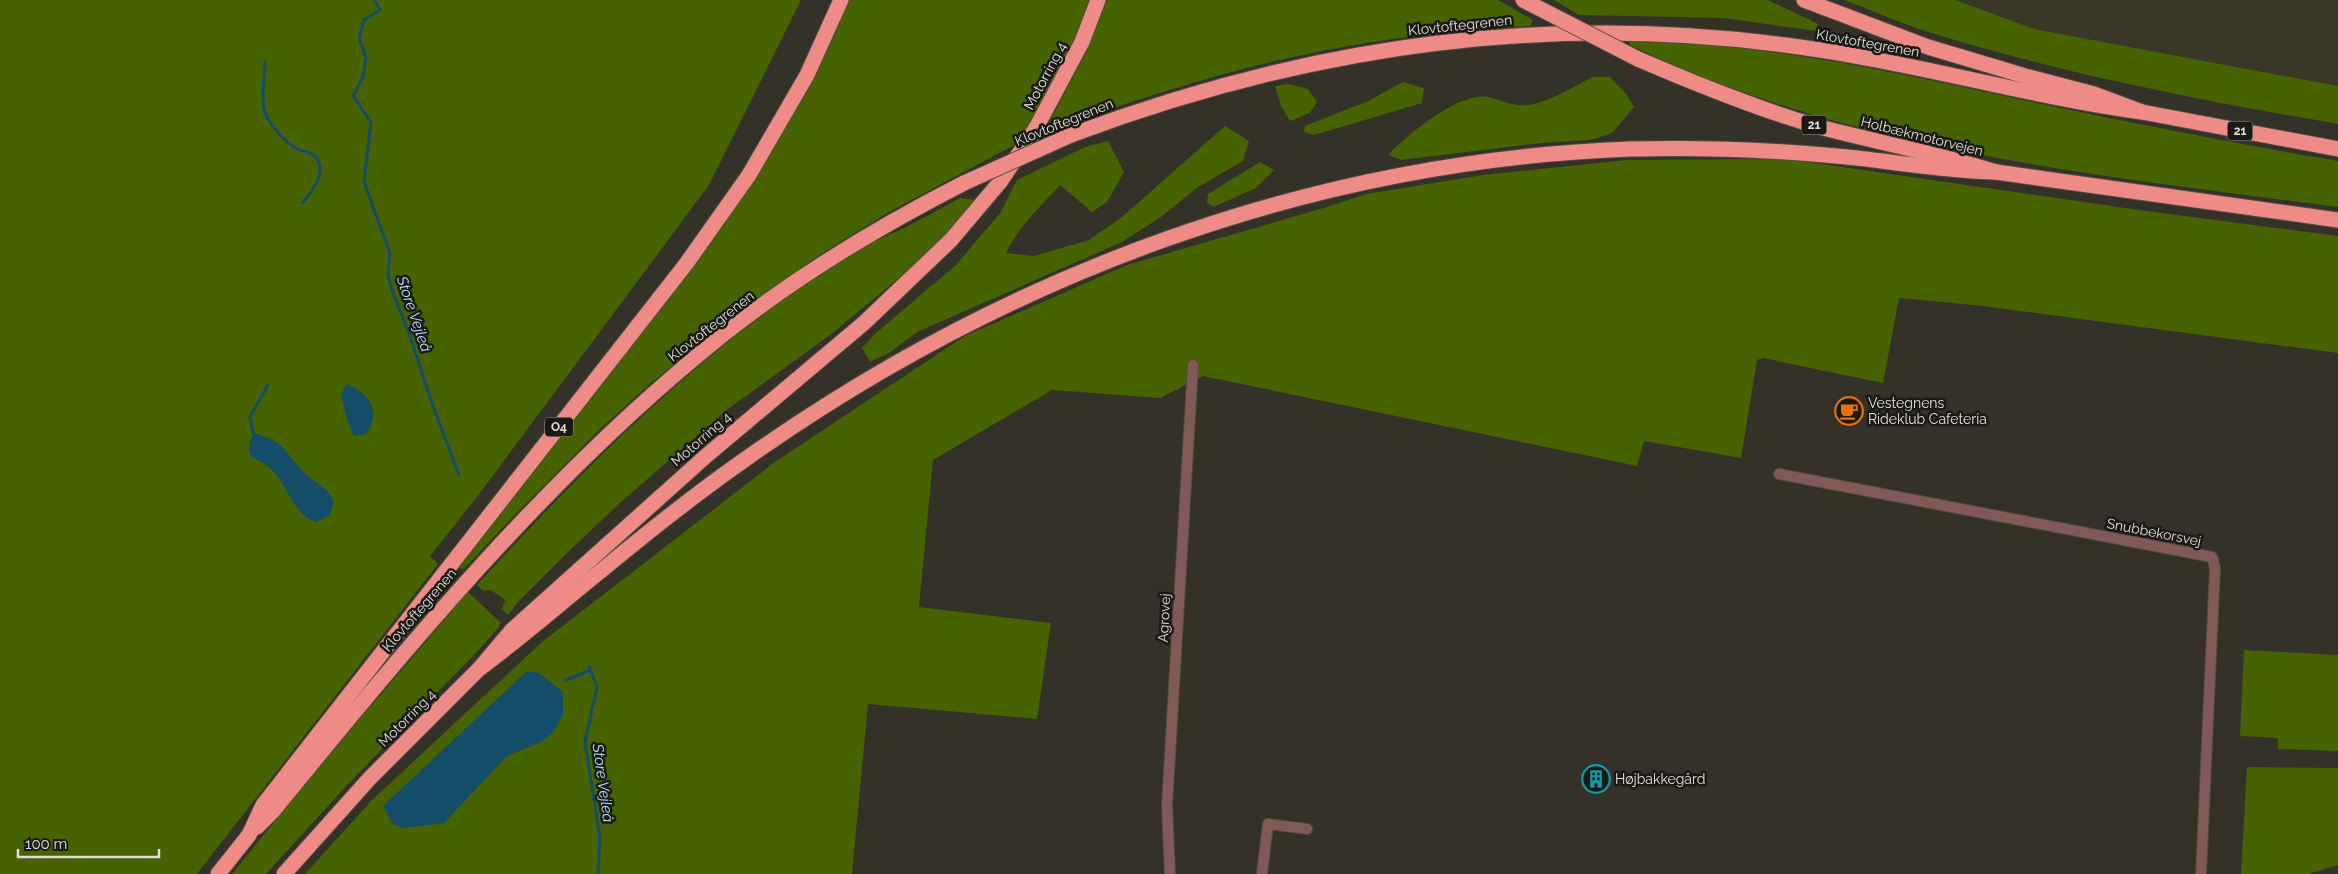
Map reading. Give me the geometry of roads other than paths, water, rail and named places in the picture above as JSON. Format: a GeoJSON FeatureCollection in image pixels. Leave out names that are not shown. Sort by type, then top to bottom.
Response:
{"type":"FeatureCollection","features":[{"type":"Feature","properties":{"kind":"highway","name":"O4"},"geometry":{"type":"LineString","coordinates":[[218,874],[249,835],[263,805],[686,264],[749,176],[807,76],[841,0]]}},
{"type":"Feature","properties":{"kind":"highway","name":"Motorring 4"},"geometry":{"type":"LineString","coordinates":[[284,874],[370,778],[478,669],[512,630],[608,542],[864,323],[951,240],[1000,182],[1036,128],[1082,42],[1098,0]]}},
{"type":"Feature","properties":{"kind":"highway","name":"Holbækmotorvejen"},"geometry":{"type":"LineString","coordinates":[[1523,0],[1638,59],[1745,102],[1813,125],[1958,160],[1996,172],[2338,220]]}},
{"type":"Feature","properties":{"kind":"highway","name":"21"},"geometry":{"type":"LineString","coordinates":[[1804,0],[1928,46],[2017,74],[2094,94],[2142,112],[2338,148]]}},
{"type":"Feature","properties":{"kind":"highway","name":"Klovtoftegrenen"},"geometry":{"type":"LineString","coordinates":[[249,835],[273,811],[382,677],[474,572],[534,508],[649,397],[725,333],[862,239],[964,183],[1071,135],[1131,112],[1198,91],[1303,64],[1380,50],[1454,40],[1539,34],[1613,33],[1667,35],[1812,49],[1900,64],[2093,105],[2142,112]]}},
{"type":"Feature","properties":{"kind":"highway"},"geometry":{"type":"LineString","coordinates":[[478,669],[521,638],[600,570],[679,508],[756,452],[849,391],[933,342],[1012,302],[1106,260],[1216,222],[1338,188],[1402,175],[1512,158],[1584,152],[1644,149],[1744,149],[1847,157],[1956,172],[1996,172]]}},
{"type":"Feature","properties":{"kind":"street","name":"Agrovej"},"geometry":{"type":"LineString","coordinates":[[1170,874],[1167,806],[1193,364]]}},
{"type":"Feature","properties":{"kind":"street","name":"Snubbekorsvej"},"geometry":{"type":"LineString","coordinates":[[1779,474],[2212,557],[2215,568],[2201,874]]}},
{"type":"Feature","properties":{"kind":"street"},"geometry":{"type":"LineString","coordinates":[[1262,874],[1268,824],[1307,829]]}},
{"type":"Feature","properties":{"kind":"water"},"geometry":{"type":"Polygon","coordinates":[[[347,384],[362,393],[371,404],[373,418],[366,434],[354,436],[347,420],[341,394],[347,384]]]}},
{"type":"Feature","properties":{"kind":"water"},"geometry":{"type":"Polygon","coordinates":[[[257,434],[281,446],[306,474],[325,489],[334,501],[330,515],[316,522],[301,513],[277,476],[269,467],[251,456],[249,450],[250,443],[257,434]]]}},
{"type":"Feature","properties":{"kind":"water"},"geometry":{"type":"Polygon","coordinates":[[[527,671],[539,673],[563,692],[563,715],[553,733],[539,743],[507,756],[444,823],[404,828],[392,824],[383,806],[527,671]]]}},
{"type":"Feature","properties":{"kind":"waterway","name":"Store Vejleå"},"geometry":{"type":"LineString","coordinates":[[374,0],[380,10],[364,20],[359,38],[366,57],[363,77],[353,96],[371,122],[364,182],[390,253],[388,274],[392,290],[459,475]]}},
{"type":"Feature","properties":{"kind":"waterway"},"geometry":{"type":"LineString","coordinates":[[265,62],[263,99],[268,119],[288,143],[299,150],[313,154],[319,162],[320,168],[317,181],[302,203]]}},
{"type":"Feature","properties":{"kind":"waterway"},"geometry":{"type":"LineString","coordinates":[[254,436],[250,417],[268,385]]}},
{"type":"Feature","properties":{"kind":"waterway","name":"Store Vejleå"},"geometry":{"type":"LineString","coordinates":[[589,667],[597,687],[585,742],[600,838],[598,874]]}},
{"type":"Feature","properties":{"kind":"waterway"},"geometry":{"type":"LineString","coordinates":[[566,680],[591,670]]}},
{"type":"Feature","properties":{"kind":"place","name":"Vestegnens Rideklub Cafeteria"},"geometry":{"type":"Point","coordinates":[1849,411]}},
{"type":"Feature","properties":{"kind":"place","name":"Højbakkegård"},"geometry":{"type":"Point","coordinates":[1596,779]}}]}
